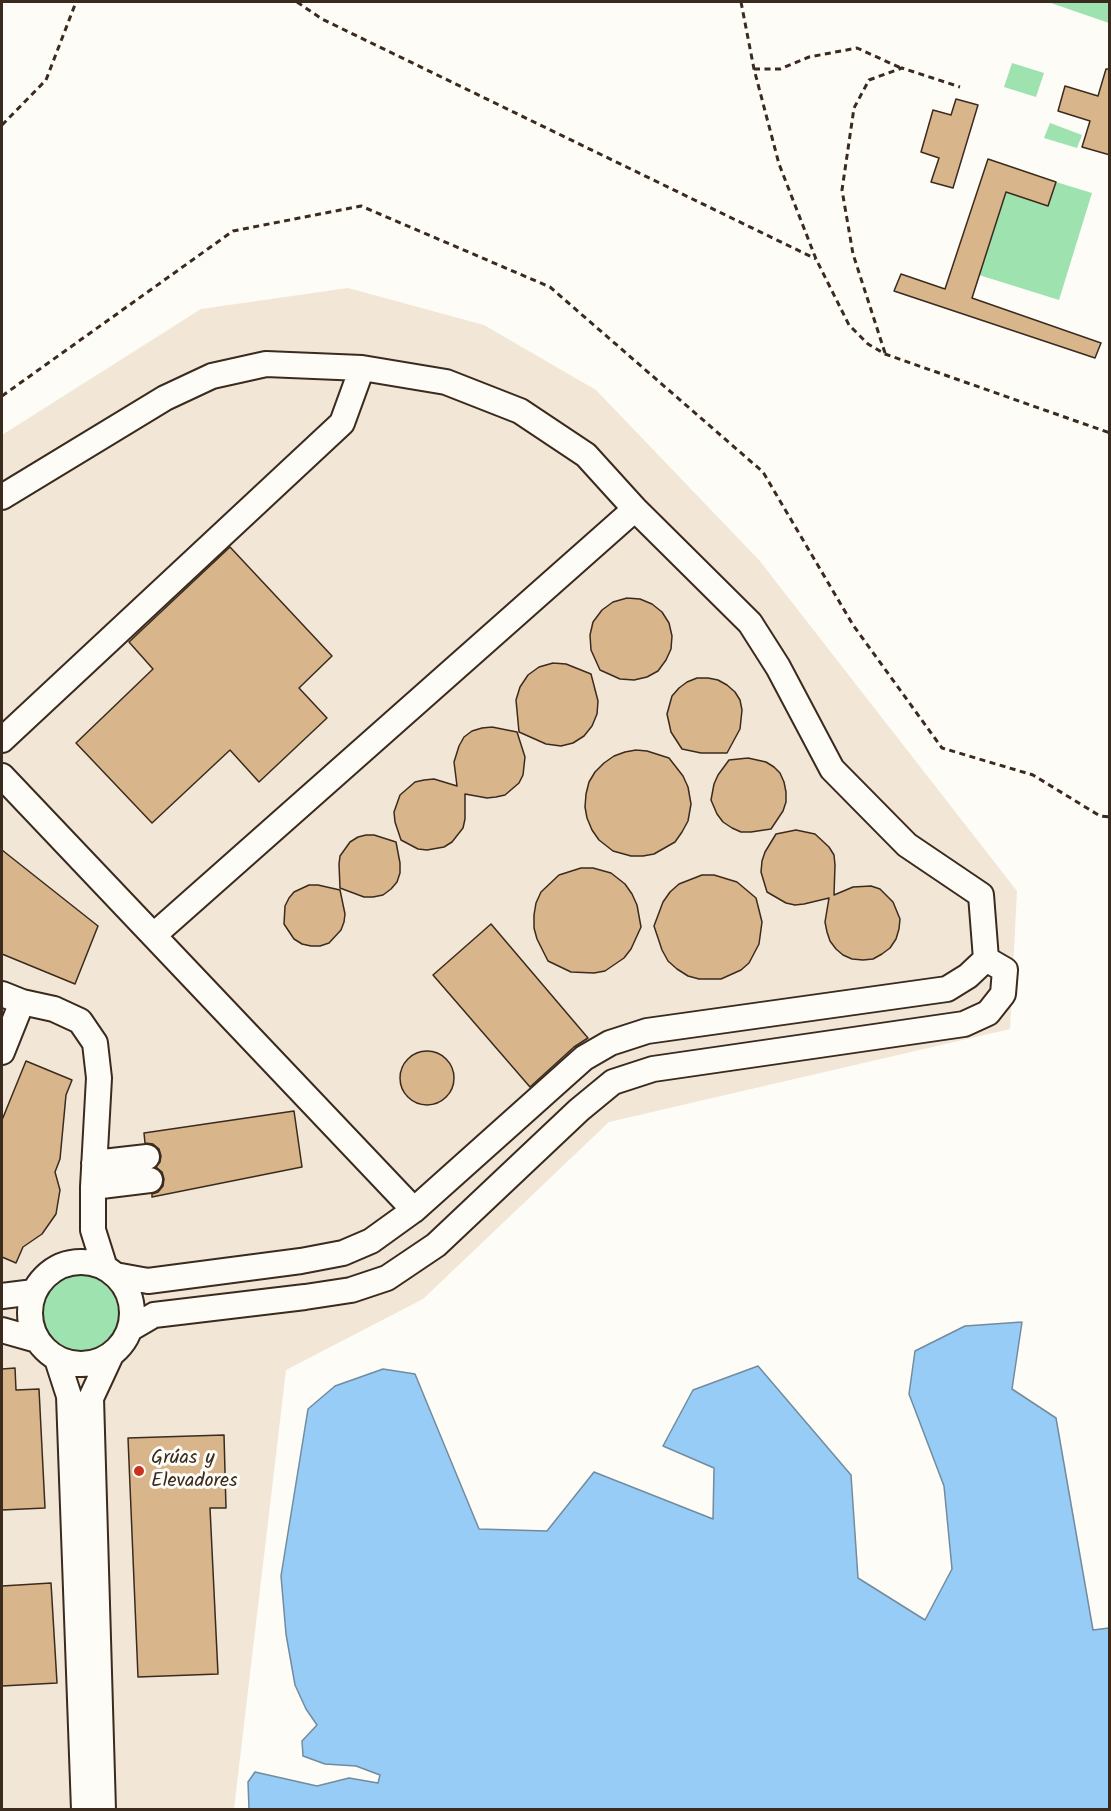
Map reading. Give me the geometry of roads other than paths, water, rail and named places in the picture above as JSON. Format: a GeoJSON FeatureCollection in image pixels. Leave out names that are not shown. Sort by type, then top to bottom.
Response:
{"type":"FeatureCollection","features":[{"type":"Feature","properties":{"kind":"street"},"geometry":{"type":"LineString","coordinates":[[2,497],[165,398],[212,376],[266,364],[362,368],[446,382],[520,411],[586,455],[635,510],[750,623],[778,667],[832,770],[907,845],[981,896],[986,959]]}},
{"type":"Feature","properties":{"kind":"street"},"geometry":{"type":"LineString","coordinates":[[2,740],[342,423],[362,368]]}},
{"type":"Feature","properties":{"kind":"street"},"geometry":{"type":"LineString","coordinates":[[154,935],[635,510]]}},
{"type":"Feature","properties":{"kind":"street"},"geometry":{"type":"LineString","coordinates":[[2,776],[414,1210]]}},
{"type":"Feature","properties":{"kind":"street"},"geometry":{"type":"LineString","coordinates":[[2,1052],[12,998],[54,1009],[80,1020],[95,1043],[99,1078],[93,1230],[110,1271],[125,1286],[131,1300],[133,1314],[130,1329],[123,1343],[111,1355],[99,1362],[85,1365],[70,1364],[46,1351],[37,1340],[31,1324],[30,1308],[34,1292],[43,1278],[57,1268],[72,1262],[89,1262],[110,1271],[148,1281],[301,1261],[344,1253],[371,1241],[414,1210],[584,1058],[610,1042],[647,1031],[948,989],[968,976],[986,959]]}},
{"type":"Feature","properties":{"kind":"street"},"geometry":{"type":"LineString","coordinates":[[130,1329],[154,1315],[351,1290],[387,1278],[436,1245],[579,1110],[613,1082],[653,1069],[964,1024],[988,1013],[1004,994],[1005,970],[986,959]]}},
{"type":"Feature","properties":{"kind":"street"},"geometry":{"type":"LineString","coordinates":[[93,1187],[148,1168],[94,1164]]}},
{"type":"Feature","properties":{"kind":"street"},"geometry":{"type":"LineString","coordinates":[[301,1261],[305,1297]]}},
{"type":"Feature","properties":{"kind":"street"},"geometry":{"type":"LineString","coordinates":[[2,1296],[34,1292]]}},
{"type":"Feature","properties":{"kind":"street"},"geometry":{"type":"LineString","coordinates":[[2,1330],[37,1340]]}},
{"type":"Feature","properties":{"kind":"street"},"geometry":{"type":"LineString","coordinates":[[103,1809],[91,1398],[111,1355]]}},
{"type":"Feature","properties":{"kind":"street"},"geometry":{"type":"LineString","coordinates":[[57,1359],[69,1396],[84,1809]]}},
{"type":"Feature","properties":{"kind":"water"},"geometry":{"type":"Polygon","coordinates":[[[1022,1322],[1012,1389],[1056,1418],[1093,1630],[1109,1628],[1109,1809],[249,1809],[248,1782],[255,1772],[317,1786],[349,1778],[378,1783],[380,1775],[356,1766],[325,1764],[303,1756],[302,1741],[317,1725],[306,1709],[295,1685],[286,1634],[281,1576],[308,1409],[335,1386],[383,1369],[415,1374],[479,1529],[547,1531],[594,1472],[713,1519],[714,1468],[663,1446],[693,1390],[758,1366],[851,1475],[858,1578],[925,1620],[952,1569],[944,1486],[909,1394],[915,1351],[965,1326],[1022,1322]]]}},
{"type":"Feature","properties":{"kind":"place","name":"Grúas y Elevadores"},"geometry":{"type":"Point","coordinates":[139,1471]}}]}
